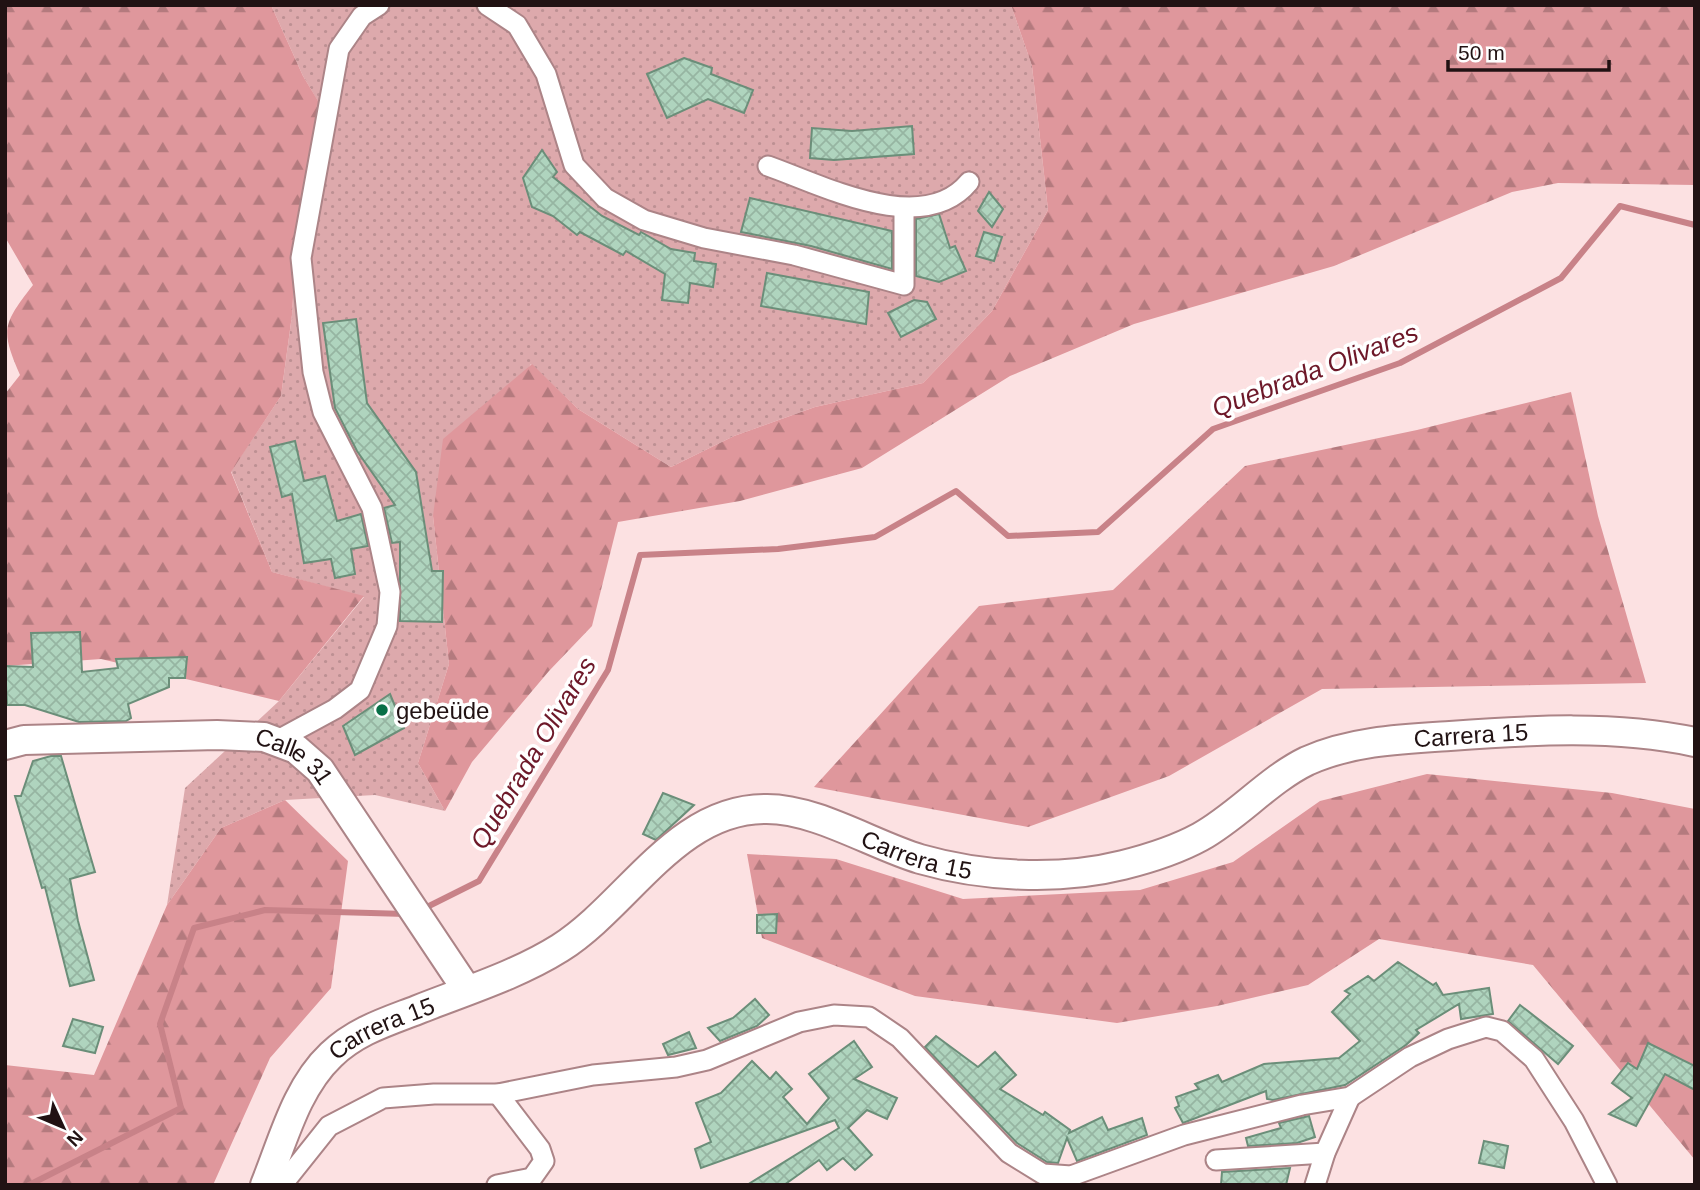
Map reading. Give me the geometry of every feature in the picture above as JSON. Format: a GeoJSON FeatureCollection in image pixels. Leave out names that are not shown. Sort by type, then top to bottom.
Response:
{"type":"FeatureCollection","features":[{"type":"Feature","properties":{"kind":"main road","name":"Carrera 15"},"geometry":{"type":"LineString","coordinates":[[265,1185],[305,1087],[330,1056],[359,1032],[462,981],[561,947],[583,931],[680,840],[713,822],[737,813],[765,808],[791,812],[922,859],[1012,874],[1065,873],[1123,865],[1199,838],[1301,764],[1337,749],[1411,738],[1511,732],[1651,732],[1695,742]]}},
{"type":"Feature","properties":{"kind":"main road","name":"Calle 31"},"geometry":{"type":"LineString","coordinates":[[11,746],[217,735],[264,737],[296,749],[320,770],[462,981]]}},
{"type":"Feature","properties":{"kind":"street"},"geometry":{"type":"LineString","coordinates":[[276,741],[335,709],[360,690],[387,626],[390,592],[372,508],[323,412],[313,372],[301,258],[339,49],[362,16],[379,5]]}},
{"type":"Feature","properties":{"kind":"street"},"geometry":{"type":"LineString","coordinates":[[487,5],[517,25],[546,74],[574,165],[605,198],[644,220],[704,238],[794,255],[904,285],[904,208]]}},
{"type":"Feature","properties":{"kind":"street"},"geometry":{"type":"LineString","coordinates":[[768,166],[870,202],[904,208],[933,204],[954,197],[969,183]]}},
{"type":"Feature","properties":{"kind":"street"},"geometry":{"type":"LineString","coordinates":[[282,1185],[329,1126],[383,1098],[434,1094],[498,1094],[593,1074],[647,1071],[707,1060],[799,1022],[856,1015],[878,1022],[900,1038],[1009,1153],[1030,1168],[1055,1176],[1086,1172],[1184,1135],[1248,1117],[1349,1097],[1410,1057],[1448,1039],[1486,1027],[1502,1031],[1534,1059],[1574,1122],[1607,1185]]}},
{"type":"Feature","properties":{"kind":"street"},"geometry":{"type":"LineString","coordinates":[[497,1185],[532,1178],[544,1161],[540,1149],[498,1094]]}},
{"type":"Feature","properties":{"kind":"street"},"geometry":{"type":"LineString","coordinates":[[1315,1185],[1325,1153],[1349,1097]]}},
{"type":"Feature","properties":{"kind":"street"},"geometry":{"type":"LineString","coordinates":[[1216,1160],[1325,1153]]}},
{"type":"Feature","properties":{"kind":"shaded area"},"geometry":{"type":"Polygon","coordinates":[[[271,5],[1011,5],[1032,66],[1048,210],[992,311],[923,383],[815,407],[734,436],[671,467],[578,409],[531,364],[433,516],[449,664],[418,763],[445,811],[375,795],[285,800],[221,828],[167,905],[185,788],[279,701],[364,597],[272,572],[231,471],[281,396],[292,315],[298,212],[332,125],[303,76],[271,5]]]}},
{"type":"Feature","properties":{"kind":"green space"},"geometry":{"type":"Polygon","coordinates":[[[5,5],[271,5],[303,76],[332,124],[298,212],[292,315],[281,396],[231,472],[272,572],[364,596],[279,701],[101,659],[5,666],[5,394],[20,375],[7,337],[10,318],[33,285],[5,237],[5,5]]]}},
{"type":"Feature","properties":{"kind":"green space"},"geometry":{"type":"Polygon","coordinates":[[[1011,5],[1695,5],[1695,185],[1558,183],[1512,192],[1334,266],[1134,324],[1010,376],[862,468],[740,501],[618,522],[592,626],[549,671],[472,762],[445,811],[418,763],[449,664],[433,516],[443,439],[532,364],[578,409],[671,467],[734,436],[815,407],[923,383],[992,311],[1048,210],[1032,66],[1011,5]]]}},
{"type":"Feature","properties":{"kind":"green space"},"geometry":{"type":"Polygon","coordinates":[[[1571,392],[1598,516],[1646,683],[1322,689],[1169,776],[1028,827],[814,787],[979,606],[1113,590],[1245,466],[1417,430],[1571,392]]]}},
{"type":"Feature","properties":{"kind":"green space"},"geometry":{"type":"Polygon","coordinates":[[[1427,774],[1612,793],[1695,809],[1695,1160],[1533,965],[1379,939],[1308,985],[1217,1006],[1117,1023],[915,996],[762,938],[747,854],[836,859],[963,899],[1140,890],[1233,862],[1320,801],[1427,774]]]}},
{"type":"Feature","properties":{"kind":"green space"},"geometry":{"type":"Polygon","coordinates":[[[285,800],[348,861],[331,988],[270,1058],[213,1185],[5,1185],[5,1065],[94,1075],[167,905],[221,828],[285,800]]]}},
{"type":"Feature","properties":{"kind":"building"},"geometry":{"type":"Polygon","coordinates":[[[684,58],[712,68],[711,74],[753,90],[744,113],[708,99],[667,118],[647,74],[684,58]]]}},
{"type":"Feature","properties":{"kind":"building"},"geometry":{"type":"Polygon","coordinates":[[[912,126],[914,154],[834,160],[810,158],[812,128],[852,131],[912,126]]]}},
{"type":"Feature","properties":{"kind":"building"},"geometry":{"type":"Polygon","coordinates":[[[542,150],[557,172],[553,177],[602,216],[639,235],[641,232],[671,249],[695,253],[694,261],[716,264],[713,287],[690,283],[688,303],[662,300],[665,274],[626,251],[623,255],[580,232],[577,235],[553,216],[532,207],[523,178],[542,150]]]}},
{"type":"Feature","properties":{"kind":"building"},"geometry":{"type":"Polygon","coordinates":[[[989,192],[1003,209],[992,227],[978,211],[989,192]]]}},
{"type":"Feature","properties":{"kind":"building"},"geometry":{"type":"Polygon","coordinates":[[[750,198],[892,231],[892,269],[811,246],[741,232],[750,198]]]}},
{"type":"Feature","properties":{"kind":"building"},"geometry":{"type":"Polygon","coordinates":[[[939,214],[950,248],[955,246],[966,271],[939,282],[916,276],[916,219],[939,214]]]}},
{"type":"Feature","properties":{"kind":"building"},"geometry":{"type":"Polygon","coordinates":[[[984,232],[1002,237],[994,261],[976,256],[984,232]]]}},
{"type":"Feature","properties":{"kind":"building"},"geometry":{"type":"Polygon","coordinates":[[[767,273],[869,292],[866,324],[761,306],[767,273]]]}},
{"type":"Feature","properties":{"kind":"building"},"geometry":{"type":"Polygon","coordinates":[[[914,300],[927,302],[936,319],[901,337],[888,313],[914,300]]]}},
{"type":"Feature","properties":{"kind":"building"},"geometry":{"type":"Polygon","coordinates":[[[356,319],[367,403],[416,472],[432,571],[443,571],[442,622],[400,621],[400,542],[392,543],[384,508],[395,505],[357,451],[335,408],[323,323],[356,319]]]}},
{"type":"Feature","properties":{"kind":"building"},"geometry":{"type":"Polygon","coordinates":[[[295,441],[304,481],[325,476],[337,521],[361,514],[368,546],[351,549],[355,574],[335,578],[331,559],[304,563],[292,494],[282,497],[270,447],[295,441]]]}},
{"type":"Feature","properties":{"kind":"building"},"geometry":{"type":"Polygon","coordinates":[[[80,632],[82,672],[118,668],[116,659],[187,657],[185,678],[169,678],[169,687],[128,704],[131,718],[126,721],[79,722],[25,705],[7,705],[5,666],[33,667],[31,633],[80,632]]]}},
{"type":"Feature","properties":{"kind":"building","name":"gebeüde"},"geometry":{"type":"Polygon","coordinates":[[[390,694],[404,728],[355,755],[343,726],[390,694]]]}},
{"type":"Feature","properties":{"kind":"building"},"geometry":{"type":"Polygon","coordinates":[[[61,756],[95,872],[70,879],[94,980],[70,986],[45,887],[42,888],[15,796],[21,796],[33,761],[61,756]]]}},
{"type":"Feature","properties":{"kind":"building"},"geometry":{"type":"Polygon","coordinates":[[[663,793],[694,805],[656,840],[643,834],[663,793]]]}},
{"type":"Feature","properties":{"kind":"building"},"geometry":{"type":"Polygon","coordinates":[[[777,914],[776,933],[757,933],[757,915],[777,914]]]}},
{"type":"Feature","properties":{"kind":"building"},"geometry":{"type":"Polygon","coordinates":[[[1398,962],[1433,985],[1436,983],[1443,995],[1489,988],[1493,1014],[1461,1019],[1459,1004],[1416,1030],[1419,1033],[1406,1045],[1345,1085],[1273,1100],[1267,1099],[1266,1091],[1183,1123],[1175,1108],[1179,1106],[1176,1097],[1199,1089],[1195,1084],[1218,1075],[1222,1082],[1264,1064],[1339,1058],[1360,1041],[1332,1012],[1350,994],[1345,991],[1368,976],[1374,981],[1398,962]]]}},
{"type":"Feature","properties":{"kind":"building"},"geometry":{"type":"Polygon","coordinates":[[[755,999],[769,1015],[757,1026],[720,1041],[708,1028],[733,1018],[755,999]]]}},
{"type":"Feature","properties":{"kind":"building"},"geometry":{"type":"Polygon","coordinates":[[[1520,1005],[1573,1046],[1558,1064],[1508,1021],[1520,1005]]]}},
{"type":"Feature","properties":{"kind":"building"},"geometry":{"type":"Polygon","coordinates":[[[73,1019],[103,1027],[95,1053],[63,1046],[73,1019]]]}},
{"type":"Feature","properties":{"kind":"building"},"geometry":{"type":"Polygon","coordinates":[[[689,1032],[696,1048],[668,1055],[663,1044],[689,1032]]]}},
{"type":"Feature","properties":{"kind":"building"},"geometry":{"type":"Polygon","coordinates":[[[936,1036],[978,1067],[995,1052],[1016,1075],[1000,1089],[1043,1115],[1045,1112],[1070,1130],[1069,1133],[1102,1117],[1108,1130],[1142,1118],[1147,1135],[1077,1161],[1067,1138],[1058,1163],[1047,1162],[1017,1143],[925,1047],[936,1036]]]}},
{"type":"Feature","properties":{"kind":"building"},"geometry":{"type":"Polygon","coordinates":[[[854,1041],[872,1067],[854,1079],[897,1098],[887,1119],[867,1110],[848,1128],[872,1155],[855,1170],[843,1158],[827,1170],[819,1160],[784,1185],[747,1185],[839,1128],[835,1120],[701,1168],[695,1149],[711,1142],[696,1103],[721,1093],[752,1061],[770,1079],[776,1072],[792,1089],[783,1097],[807,1124],[829,1098],[809,1074],[854,1041]]]}},
{"type":"Feature","properties":{"kind":"building"},"geometry":{"type":"Polygon","coordinates":[[[1648,1043],[1695,1066],[1695,1090],[1665,1074],[1636,1126],[1609,1114],[1632,1098],[1612,1083],[1628,1063],[1637,1069],[1648,1043]]]}},
{"type":"Feature","properties":{"kind":"building"},"geometry":{"type":"Polygon","coordinates":[[[1309,1116],[1315,1137],[1297,1143],[1248,1146],[1246,1138],[1281,1128],[1279,1123],[1309,1116]]]}},
{"type":"Feature","properties":{"kind":"building"},"geometry":{"type":"Polygon","coordinates":[[[1484,1141],[1508,1146],[1504,1168],[1479,1163],[1484,1141]]]}},
{"type":"Feature","properties":{"kind":"building"},"geometry":{"type":"Polygon","coordinates":[[[1290,1168],[1286,1185],[1221,1185],[1222,1172],[1290,1168]]]}},
{"type":"Feature","properties":{"kind":"waterway","name":"Quebrada Olivares"},"geometry":{"type":"LineString","coordinates":[[423,909],[479,881],[608,670],[640,555],[778,549],[875,537],[956,491],[1008,536],[1098,532],[1213,429],[1400,363],[1561,278],[1620,206],[1695,225]]}},
{"type":"Feature","properties":{"kind":"waterway","name":"Quebrada Olivares"},"geometry":{"type":"LineString","coordinates":[[29,1185],[181,1108],[160,1024],[194,928],[265,910],[406,914]]}},
{"type":"Feature","properties":{"kind":"place","name":"gebeüde"},"geometry":{"type":"Point","coordinates":[382,710]}}]}
